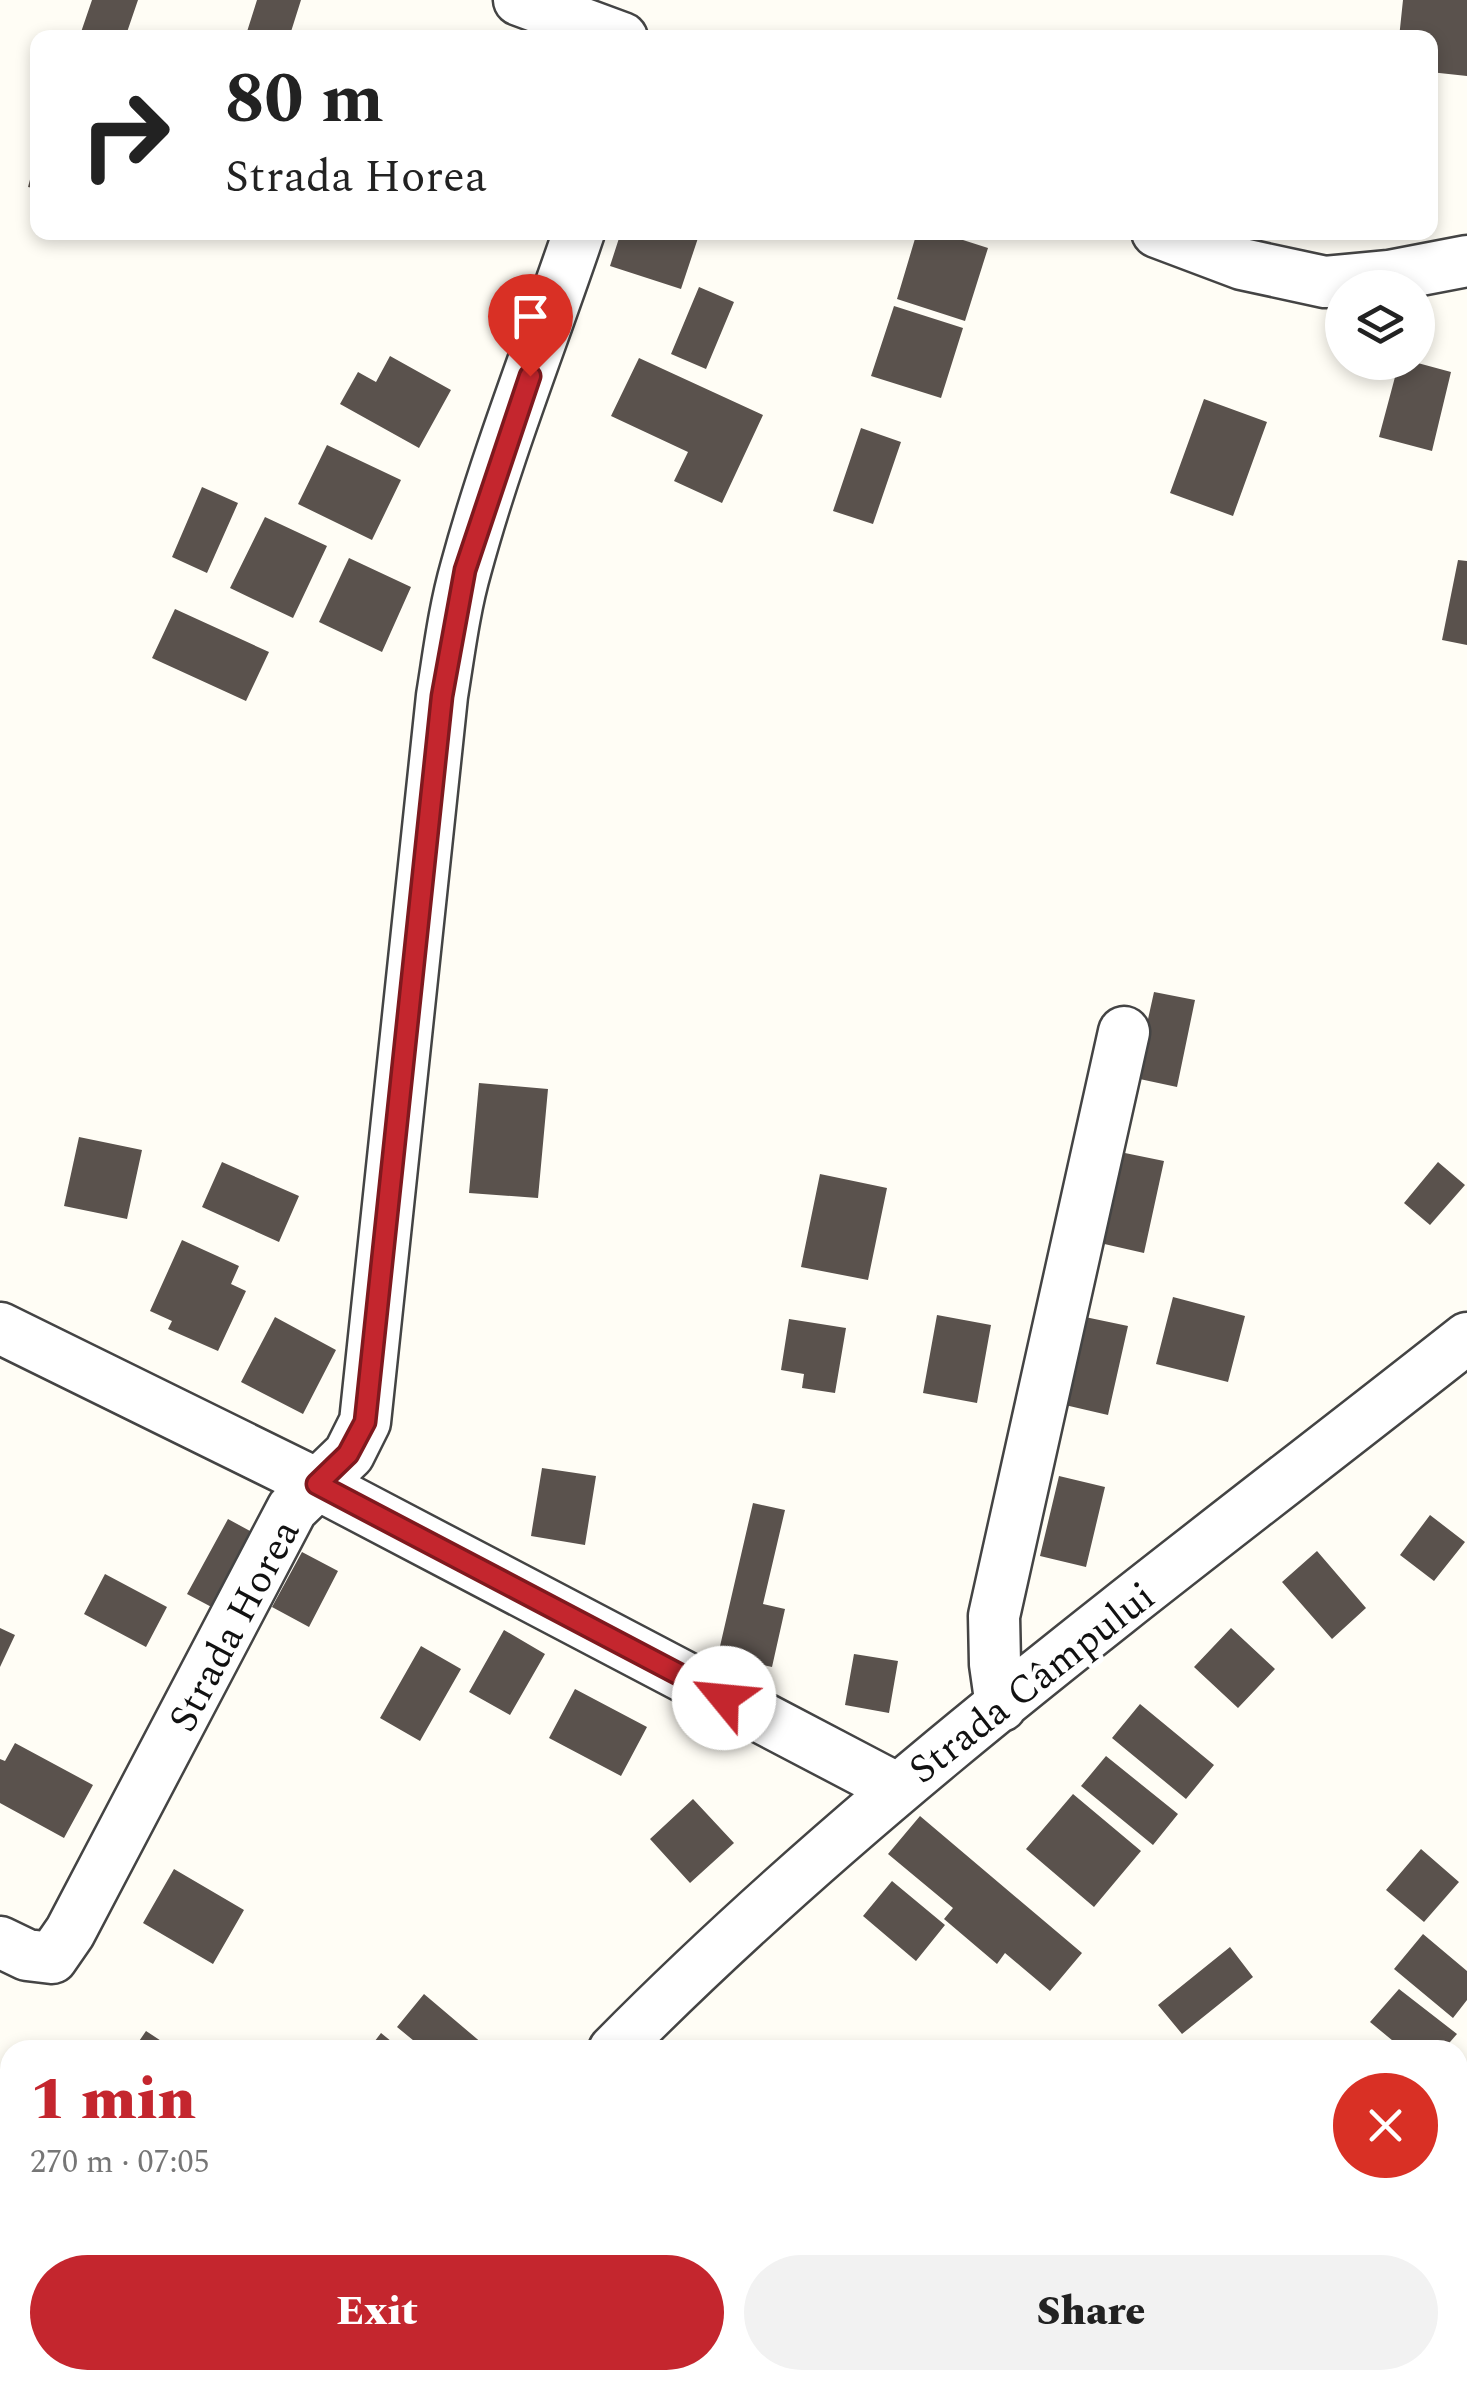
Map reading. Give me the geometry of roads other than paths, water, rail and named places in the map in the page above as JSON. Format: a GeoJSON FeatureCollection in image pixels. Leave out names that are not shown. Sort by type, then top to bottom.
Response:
{"type":"FeatureCollection","features":[{"type":"Feature","properties":{"kind":"street"},"geometry":{"type":"LineString","coordinates":[[519,0],[600,30]]}},
{"type":"Feature","properties":{"kind":"street","name":"Strada Horea"},"geometry":{"type":"LineString","coordinates":[[0,1942],[27,1955],[52,1958],[70,1932],[292,1509],[348,1454],[365,1422],[442,696],[452,633],[465,570],[494,478],[576,240]]}},
{"type":"Feature","properties":{"kind":"street"},"geometry":{"type":"LineString","coordinates":[[1178,240],[1242,264],[1325,282],[1389,276],[1467,261]]}},
{"type":"Feature","properties":{"kind":"street"},"geometry":{"type":"LineString","coordinates":[[1001,1706],[994,1616],[1124,1032]]}},
{"type":"Feature","properties":{"kind":"street"},"geometry":{"type":"LineString","coordinates":[[0,1328],[317,1484],[896,1788]]}},
{"type":"Feature","properties":{"kind":"street","name":"Strada Câmpului"},"geometry":{"type":"LineString","coordinates":[[624,2040],[680,1984],[896,1788],[1467,1338]]}}]}
